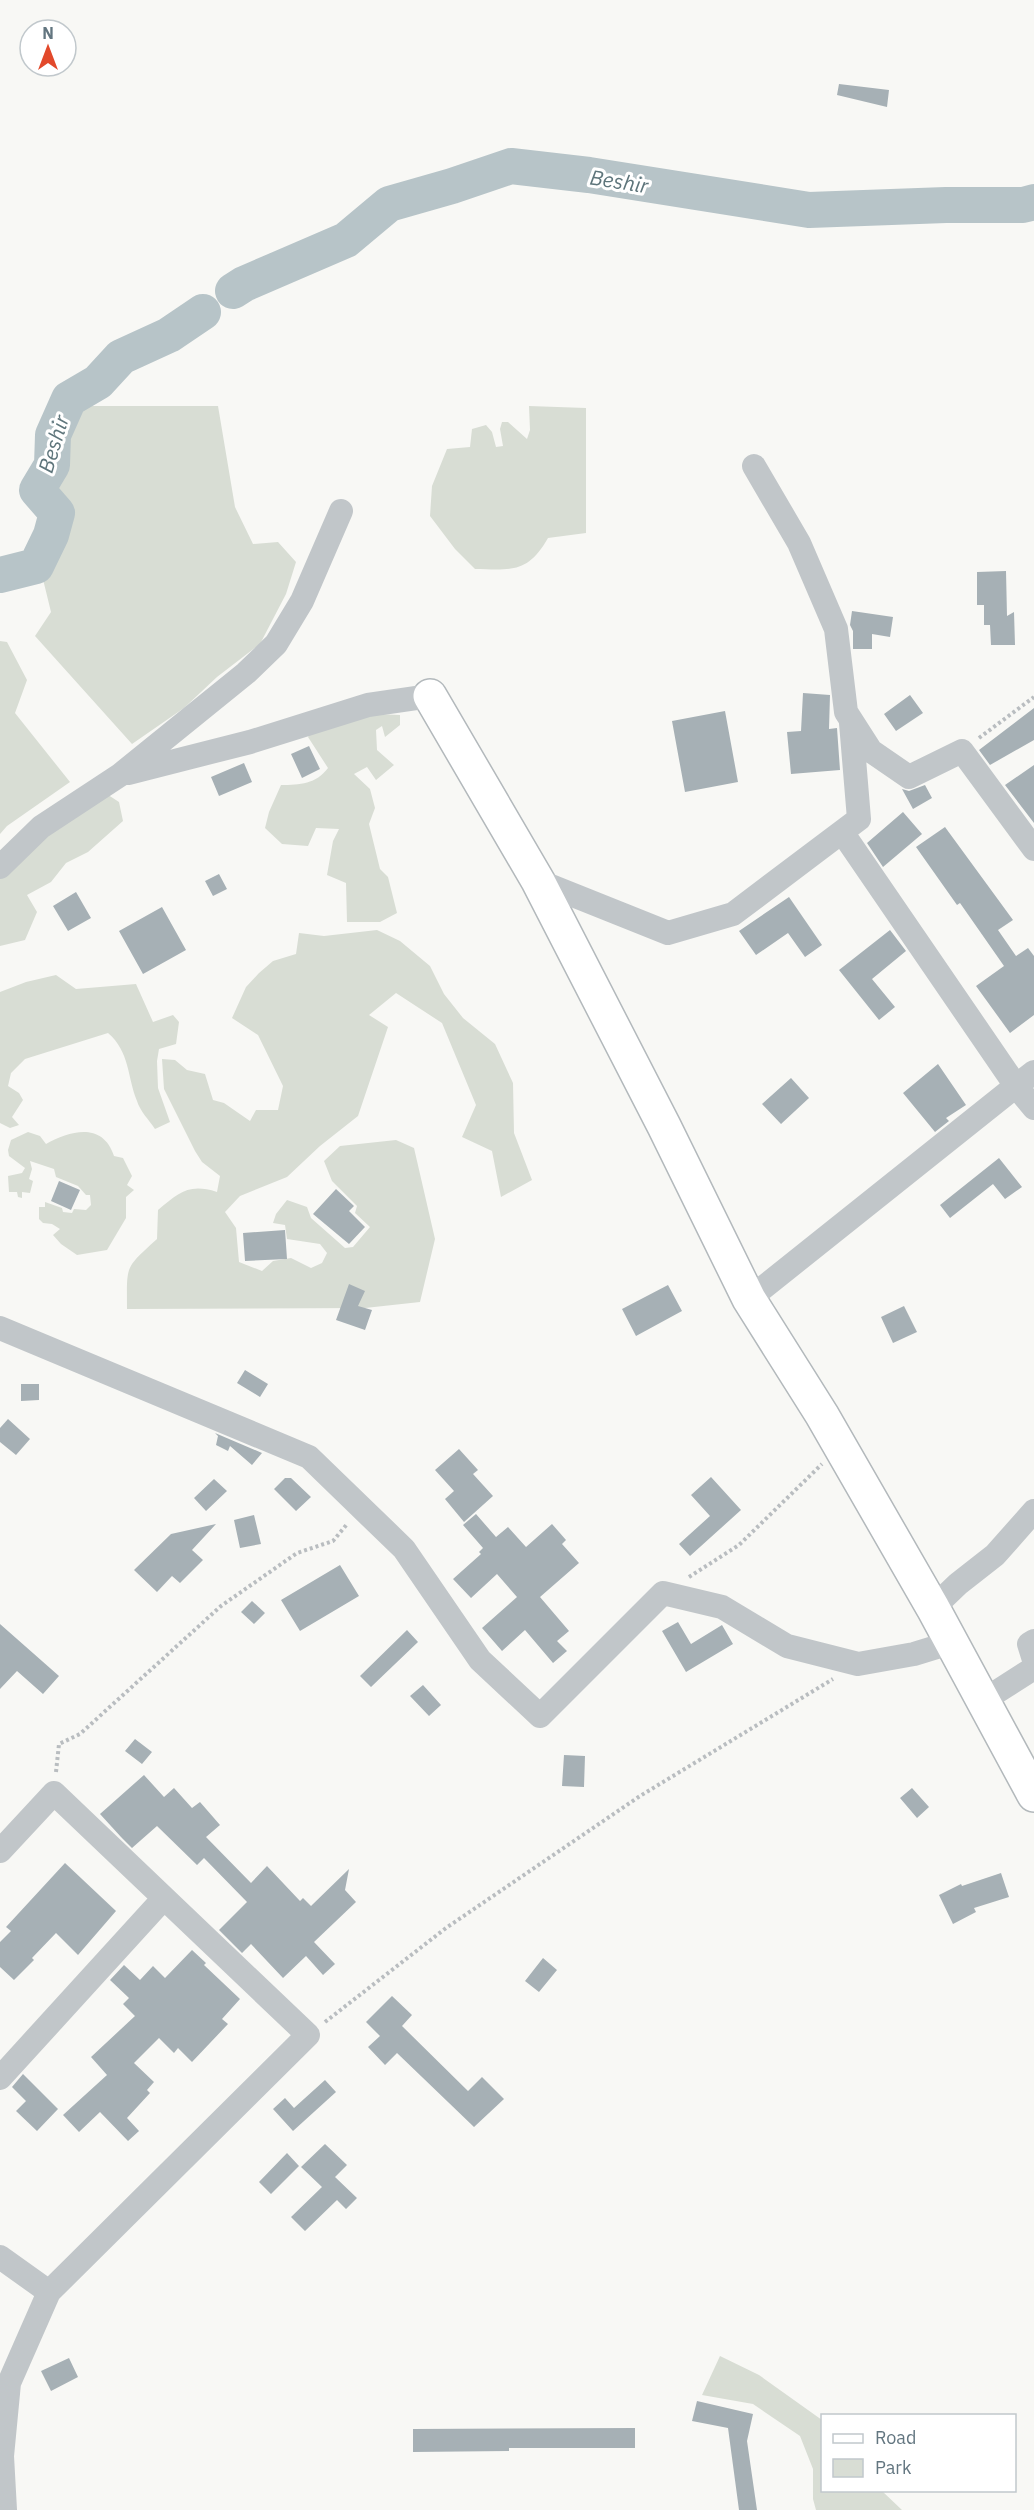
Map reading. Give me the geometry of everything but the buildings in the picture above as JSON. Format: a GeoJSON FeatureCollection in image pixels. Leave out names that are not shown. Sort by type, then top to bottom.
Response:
{"type":"FeatureCollection","features":[{"type":"Feature","properties":{"kind":"main road"},"geometry":{"type":"LineString","coordinates":[[430,696],[538,881],[659,1116],[749,1299],[840,1447],[953,1642],[1034,1795]]}},
{"type":"Feature","properties":{"kind":"street"},"geometry":{"type":"LineString","coordinates":[[754,466],[799,543],[836,629],[846,712],[871,751],[909,777],[962,751],[1034,849]]}},
{"type":"Feature","properties":{"kind":"street"},"geometry":{"type":"LineString","coordinates":[[0,867],[41,827],[120,776],[246,674],[276,644],[302,601],[341,511]]}},
{"type":"Feature","properties":{"kind":"street"},"geometry":{"type":"LineString","coordinates":[[120,776],[250,742],[368,705],[430,696]]}},
{"type":"Feature","properties":{"kind":"street"},"geometry":{"type":"LineString","coordinates":[[538,881],[668,933],[733,914],[859,819],[850,718]]}},
{"type":"Feature","properties":{"kind":"street"},"geometry":{"type":"LineString","coordinates":[[842,832],[1025,1079],[1034,1108]]}},
{"type":"Feature","properties":{"kind":"street"},"geometry":{"type":"LineString","coordinates":[[749,1299],[1025,1079]]}},
{"type":"Feature","properties":{"kind":"street"},"geometry":{"type":"LineString","coordinates":[[0,1328],[309,1456],[404,1549],[480,1660],[540,1716],[663,1593],[722,1607],[786,1647],[858,1664],[914,1654],[953,1642]]}},
{"type":"Feature","properties":{"kind":"street"},"geometry":{"type":"LineString","coordinates":[[933,1608],[958,1584],[995,1555],[1034,1511]]}},
{"type":"Feature","properties":{"kind":"street"},"geometry":{"type":"LineString","coordinates":[[1034,1641],[1029,1644],[1034,1660]]}},
{"type":"Feature","properties":{"kind":"street"},"geometry":{"type":"LineString","coordinates":[[984,1700],[1034,1668]]}},
{"type":"Feature","properties":{"kind":"street"},"geometry":{"type":"LineString","coordinates":[[0,1851],[54,1793],[308,2035],[49,2292],[9,2383],[2,2456],[3,2496]]}},
{"type":"Feature","properties":{"kind":"street"},"geometry":{"type":"LineString","coordinates":[[0,2079],[164,1898]]}},
{"type":"Feature","properties":{"kind":"street"},"geometry":{"type":"LineString","coordinates":[[0,2257],[49,2292]]}},
{"type":"Feature","properties":{"kind":"path"},"geometry":{"type":"LineString","coordinates":[[962,751],[1034,697]]}},
{"type":"Feature","properties":{"kind":"path"},"geometry":{"type":"LineString","coordinates":[[663,1593],[739,1545],[840,1447]]}},
{"type":"Feature","properties":{"kind":"path"},"geometry":{"type":"LineString","coordinates":[[54,1793],[59,1744],[80,1734],[221,1606],[297,1553],[333,1541],[362,1507]]}},
{"type":"Feature","properties":{"kind":"path"},"geometry":{"type":"LineString","coordinates":[[308,2035],[430,1939],[640,1796],[858,1664]]}},
{"type":"Feature","properties":{"kind":"green space"},"geometry":{"type":"Polygon","coordinates":[[[70,406],[218,406],[235,507],[253,544],[278,542],[296,562],[286,594],[260,644],[217,677],[184,708],[132,744],[35,636],[51,612],[40,567],[61,512],[42,489],[55,468],[59,430],[70,406]]]}},
{"type":"Feature","properties":{"kind":"green space"},"geometry":{"type":"Polygon","coordinates":[[[529,406],[586,408],[586,533],[548,538],[533,558],[518,567],[499,570],[475,569],[455,549],[430,516],[432,486],[447,449],[470,447],[472,429],[486,425],[492,432],[496,447],[503,446],[500,429],[502,422],[508,422],[527,439],[530,430],[529,406]]]}},
{"type":"Feature","properties":{"kind":"green space"},"geometry":{"type":"Polygon","coordinates":[[[0,641],[7,642],[27,680],[15,713],[70,782],[7,826],[0,834],[0,641]]]}},
{"type":"Feature","properties":{"kind":"green space"},"geometry":{"type":"Polygon","coordinates":[[[376,714],[400,715],[400,725],[385,737],[382,726],[376,730],[377,750],[394,765],[376,780],[367,767],[354,774],[370,789],[375,808],[369,824],[380,869],[388,877],[397,913],[380,922],[347,922],[346,883],[327,875],[333,841],[339,829],[316,828],[308,846],[282,844],[265,828],[269,812],[281,785],[307,783],[328,768],[308,737],[314,728],[376,714]]]}},
{"type":"Feature","properties":{"kind":"green space"},"geometry":{"type":"Polygon","coordinates":[[[99,789],[119,802],[123,821],[88,852],[66,863],[51,882],[27,895],[37,912],[25,940],[0,946],[0,872],[99,789]]]}},
{"type":"Feature","properties":{"kind":"green space"},"geometry":{"type":"Polygon","coordinates":[[[377,930],[400,941],[430,966],[444,994],[463,1018],[495,1044],[513,1083],[514,1133],[532,1180],[501,1197],[492,1151],[462,1137],[476,1105],[442,1023],[396,993],[369,1015],[388,1027],[358,1116],[320,1146],[287,1177],[240,1196],[225,1212],[236,1228],[239,1262],[262,1271],[273,1261],[291,1258],[311,1268],[322,1263],[327,1253],[320,1244],[287,1239],[285,1225],[273,1223],[276,1214],[287,1200],[307,1207],[311,1218],[345,1248],[353,1247],[370,1227],[355,1213],[357,1206],[332,1181],[324,1161],[340,1146],[396,1140],[414,1148],[435,1239],[420,1302],[365,1308],[127,1309],[128,1275],[138,1256],[157,1239],[158,1210],[184,1191],[207,1189],[217,1192],[220,1176],[202,1162],[164,1089],[162,1059],[175,1060],[187,1070],[205,1074],[213,1100],[224,1103],[250,1121],[256,1110],[278,1110],[283,1086],[258,1035],[232,1018],[246,987],[273,961],[296,954],[299,933],[324,936],[377,930]]]}},
{"type":"Feature","properties":{"kind":"green space"},"geometry":{"type":"Polygon","coordinates":[[[56,975],[76,989],[136,984],[153,1022],[173,1015],[179,1022],[176,1044],[159,1049],[157,1061],[158,1088],[170,1122],[155,1129],[142,1112],[124,1056],[108,1033],[25,1059],[11,1073],[8,1086],[19,1093],[23,1100],[12,1117],[19,1125],[10,1128],[0,1123],[0,992],[26,982],[56,975]]]}},
{"type":"Feature","properties":{"kind":"green space"},"geometry":{"type":"Polygon","coordinates":[[[28,1132],[40,1136],[46,1144],[66,1135],[85,1132],[94,1134],[109,1145],[114,1156],[123,1158],[132,1176],[127,1185],[134,1190],[126,1197],[126,1218],[107,1250],[77,1255],[53,1235],[60,1229],[52,1224],[43,1223],[39,1219],[39,1207],[45,1207],[45,1202],[62,1208],[63,1212],[72,1213],[74,1209],[86,1210],[91,1205],[90,1195],[86,1195],[78,1186],[56,1177],[54,1169],[30,1161],[32,1169],[29,1179],[33,1181],[30,1193],[22,1192],[22,1198],[18,1197],[17,1192],[9,1192],[8,1176],[22,1173],[25,1168],[9,1156],[11,1140],[28,1132]]]}},
{"type":"Feature","properties":{"kind":"green space"},"geometry":{"type":"Polygon","coordinates":[[[720,2356],[759,2375],[821,2419],[821,2492],[883,2492],[902,2510],[816,2510],[813,2499],[813,2469],[800,2436],[753,2404],[702,2395],[720,2356]]]}},
{"type":"Feature","properties":{"kind":"waterway","name":"Beshir"},"geometry":{"type":"LineString","coordinates":[[233,291],[244,284],[346,240],[389,204],[511,166],[589,175],[809,210],[1023,205],[1034,202]]}},
{"type":"Feature","properties":{"kind":"waterway","name":"Beshir"},"geometry":{"type":"LineString","coordinates":[[0,575],[36,566],[51,535],[57,513],[37,490],[52,465],[53,435],[69,399],[98,382],[121,357],[169,335],[203,312]]}}]}
